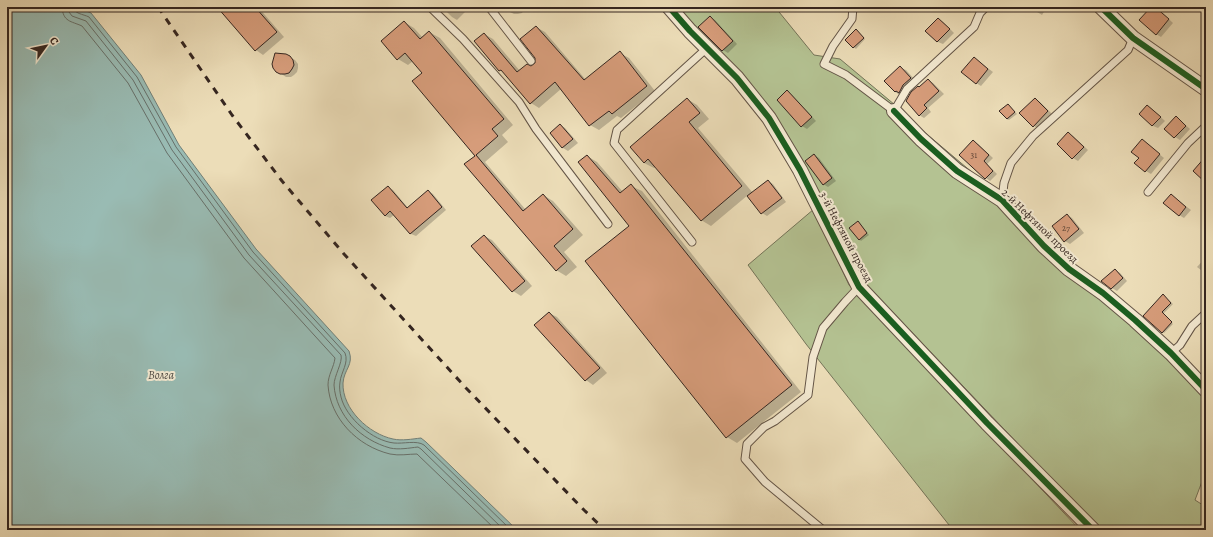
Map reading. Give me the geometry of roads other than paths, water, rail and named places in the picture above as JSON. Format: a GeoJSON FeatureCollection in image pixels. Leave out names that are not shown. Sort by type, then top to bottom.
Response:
{"type":"FeatureCollection","features":[{"type":"Feature","properties":{"kind":"street","name":"3-й Нефтяной проезд"},"geometry":{"type":"LineString","coordinates":[[669,7],[690,31],[737,78],[769,118],[800,170],[859,287],[987,423],[1093,530]]}},
{"type":"Feature","properties":{"kind":"street"},"geometry":{"type":"LineString","coordinates":[[1100,7],[1133,38],[1206,89]]}},
{"type":"Feature","properties":{"kind":"street","name":"2-й Нефтяной проезд"},"geometry":{"type":"LineString","coordinates":[[894,111],[921,139],[957,171],[1002,200],[1044,246],[1069,269],[1102,292],[1129,315],[1171,353],[1206,390]]}},
{"type":"Feature","properties":{"kind":"lane"},"geometry":{"type":"LineString","coordinates":[[430,7],[463,39],[519,102],[536,129],[608,224]]}},
{"type":"Feature","properties":{"kind":"lane"},"geometry":{"type":"LineString","coordinates":[[489,7],[531,61]]}},
{"type":"Feature","properties":{"kind":"lane"},"geometry":{"type":"LineString","coordinates":[[853,7],[852,19],[833,46],[824,64],[846,75],[894,111],[907,89],[974,27],[980,13],[986,7]]}},
{"type":"Feature","properties":{"kind":"lane"},"geometry":{"type":"LineString","coordinates":[[1002,200],[1004,183],[1011,163],[1033,136],[1128,50],[1133,38]]}},
{"type":"Feature","properties":{"kind":"lane"},"geometry":{"type":"LineString","coordinates":[[692,242],[614,144],[617,130],[707,48]]}},
{"type":"Feature","properties":{"kind":"lane"},"geometry":{"type":"LineString","coordinates":[[1148,192],[1188,143],[1206,126]]}},
{"type":"Feature","properties":{"kind":"lane"},"geometry":{"type":"LineString","coordinates":[[823,530],[765,482],[745,459],[747,444],[764,427],[808,396],[813,357],[823,328],[859,287]]}},
{"type":"Feature","properties":{"kind":"lane"},"geometry":{"type":"LineString","coordinates":[[1171,353],[1180,345],[1192,326],[1206,313]]}},
{"type":"Feature","properties":{"kind":"water","name":"Волга"},"geometry":{"type":"Polygon","coordinates":[[[7,7],[61,7],[91,13],[141,75],[179,145],[256,249],[349,351],[350,364],[345,374],[343,383],[344,393],[352,411],[366,426],[384,436],[400,440],[421,438],[517,530],[7,530],[7,7]]]}},
{"type":"Feature","properties":{"kind":"railway"},"geometry":{"type":"LineString","coordinates":[[158,7],[232,115],[282,181],[344,254],[466,388],[605,530]]}}]}
